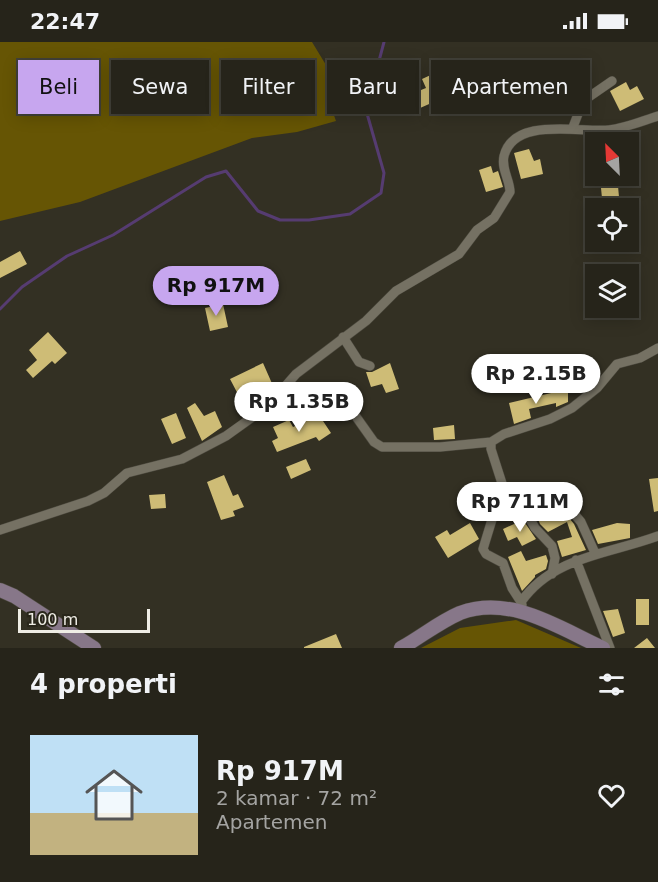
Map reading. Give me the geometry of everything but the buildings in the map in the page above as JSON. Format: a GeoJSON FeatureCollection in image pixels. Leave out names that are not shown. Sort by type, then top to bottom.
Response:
{"type":"FeatureCollection","features":[{"type":"Feature","properties":{"kind":"street"},"geometry":{"type":"LineString","coordinates":[[573,127],[583,102],[612,81]]}},
{"type":"Feature","properties":{"kind":"street"},"geometry":{"type":"LineString","coordinates":[[0,530],[88,501],[104,493],[119,478],[139,468],[193,454],[226,436],[268,406],[296,374],[366,321],[408,282],[459,254],[477,230],[494,218],[510,192],[503,162],[512,142],[528,133],[573,127],[607,130],[658,116]]}},
{"type":"Feature","properties":{"kind":"street"},"geometry":{"type":"LineString","coordinates":[[343,337],[359,362],[370,366]]}},
{"type":"Feature","properties":{"kind":"street"},"geometry":{"type":"LineString","coordinates":[[268,406],[308,406],[328,411],[352,411],[374,442],[382,447],[440,447],[491,442],[504,434],[560,414],[592,393],[617,364],[640,358],[658,348]]}},
{"type":"Feature","properties":{"kind":"street"},"geometry":{"type":"LineString","coordinates":[[491,442],[491,449],[507,495],[506,502],[492,518],[483,549],[486,554],[502,563],[523,607]]}},
{"type":"Feature","properties":{"kind":"street"},"geometry":{"type":"LineString","coordinates":[[507,495],[519,501],[535,528],[552,546],[555,558],[552,574]]}},
{"type":"Feature","properties":{"kind":"street"},"geometry":{"type":"LineString","coordinates":[[529,515],[554,498],[561,498],[581,522],[595,553]]}},
{"type":"Feature","properties":{"kind":"street"},"geometry":{"type":"LineString","coordinates":[[523,607],[532,589],[576,560],[658,536]]}},
{"type":"Feature","properties":{"kind":"street"},"geometry":{"type":"LineString","coordinates":[[576,560],[610,648]]}},
{"type":"Feature","properties":{"kind":"street"},"geometry":{"type":"LineString","coordinates":[[0,590],[14,596],[94,648]]}},
{"type":"Feature","properties":{"kind":"street"},"geometry":{"type":"LineString","coordinates":[[400,648],[441,622],[471,610],[498,606],[523,607],[603,648]]}},
{"type":"Feature","properties":{"kind":"shaded area"},"geometry":{"type":"Polygon","coordinates":[[[0,42],[312,42],[326,65],[327,114],[334,114],[336,121],[297,132],[252,138],[80,202],[0,221],[0,42]]]}},
{"type":"Feature","properties":{"kind":"shaded area"},"geometry":{"type":"Polygon","coordinates":[[[516,620],[581,648],[421,648],[460,628],[516,620]]]}},
{"type":"Feature","properties":{"kind":"waterway"},"geometry":{"type":"LineString","coordinates":[[0,309],[22,287],[67,256],[113,235],[206,177],[226,171],[258,211],[280,220],[309,220],[350,214],[381,193],[384,173],[366,110],[384,42]]}}]}
